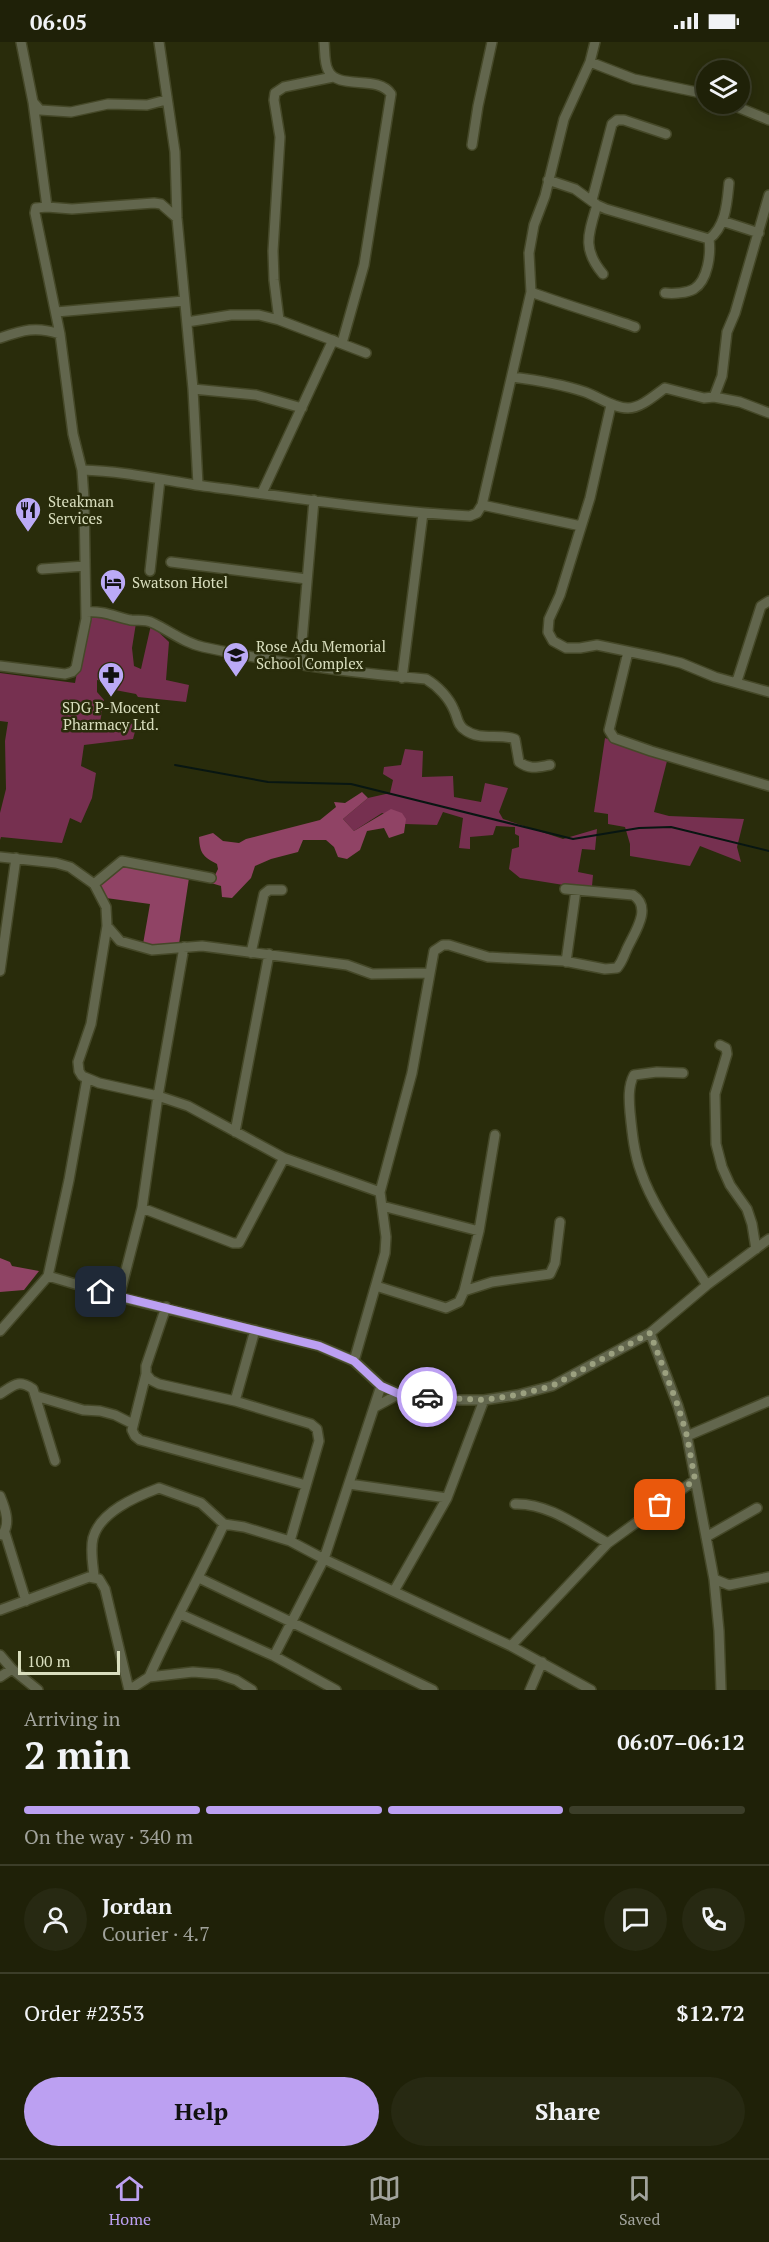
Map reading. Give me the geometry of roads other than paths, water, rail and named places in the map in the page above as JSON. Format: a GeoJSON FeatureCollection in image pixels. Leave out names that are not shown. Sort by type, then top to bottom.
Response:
{"type":"FeatureCollection","features":[{"type":"Feature","properties":{"kind":"street"},"geometry":{"type":"LineString","coordinates":[[21,42],[33,102],[47,207]]}},
{"type":"Feature","properties":{"kind":"street"},"geometry":{"type":"LineString","coordinates":[[159,42],[175,152],[177,218],[193,389],[198,485]]}},
{"type":"Feature","properties":{"kind":"street"},"geometry":{"type":"LineString","coordinates":[[324,42],[327,70],[333,77]]}},
{"type":"Feature","properties":{"kind":"street"},"geometry":{"type":"LineString","coordinates":[[472,145],[492,42]]}},
{"type":"Feature","properties":{"kind":"street"},"geometry":{"type":"LineString","coordinates":[[82,470],[126,473],[160,480],[423,513],[470,516],[477,513],[482,505],[531,292],[529,253],[534,225],[564,119],[590,62],[595,42]]}},
{"type":"Feature","properties":{"kind":"street"},"geometry":{"type":"LineString","coordinates":[[590,62],[634,79],[696,92]]}},
{"type":"Feature","properties":{"kind":"street"},"geometry":{"type":"LineString","coordinates":[[262,493],[302,408],[338,341],[364,265],[391,94],[387,88],[333,77],[284,87],[275,93],[280,137],[273,260],[279,320]]}},
{"type":"Feature","properties":{"kind":"street"},"geometry":{"type":"LineString","coordinates":[[33,102],[36,107],[46,112],[71,112],[108,104],[147,105],[166,100]]}},
{"type":"Feature","properties":{"kind":"street"},"geometry":{"type":"LineString","coordinates":[[36,127],[39,119],[46,112]]}},
{"type":"Feature","properties":{"kind":"street"},"geometry":{"type":"LineString","coordinates":[[750,112],[769,120]]}},
{"type":"Feature","properties":{"kind":"street"},"geometry":{"type":"LineString","coordinates":[[603,274],[593,263],[587,241],[612,124],[617,120],[624,120],[666,134]]}},
{"type":"Feature","properties":{"kind":"street"},"geometry":{"type":"LineString","coordinates":[[548,180],[564,184],[594,203],[709,239]]}},
{"type":"Feature","properties":{"kind":"street"},"geometry":{"type":"LineString","coordinates":[[709,239],[719,229],[729,183]]}},
{"type":"Feature","properties":{"kind":"street"},"geometry":{"type":"LineString","coordinates":[[714,397],[722,376],[728,332],[759,233],[766,223],[769,195]]}},
{"type":"Feature","properties":{"kind":"street"},"geometry":{"type":"LineString","coordinates":[[0,666],[65,674],[72,672],[76,668],[86,612],[82,470],[73,434],[60,334],[35,213],[36,208],[72,209],[154,203],[161,204],[177,218]]}},
{"type":"Feature","properties":{"kind":"street"},"geometry":{"type":"LineString","coordinates":[[722,220],[759,233]]}},
{"type":"Feature","properties":{"kind":"street"},"geometry":{"type":"LineString","coordinates":[[665,293],[675,294],[693,290],[701,280],[711,252],[709,239]]}},
{"type":"Feature","properties":{"kind":"street"},"geometry":{"type":"LineString","coordinates":[[531,292],[636,327]]}},
{"type":"Feature","properties":{"kind":"street"},"geometry":{"type":"LineString","coordinates":[[56,312],[184,301]]}},
{"type":"Feature","properties":{"kind":"street"},"geometry":{"type":"LineString","coordinates":[[187,322],[231,315],[259,315],[279,320],[366,353]]}},
{"type":"Feature","properties":{"kind":"street"},"geometry":{"type":"LineString","coordinates":[[0,338],[32,329],[46,329],[60,334]]}},
{"type":"Feature","properties":{"kind":"street"},"geometry":{"type":"LineString","coordinates":[[512,377],[582,391],[611,405],[628,408],[637,406],[665,388],[704,398],[714,397],[740,402],[769,413]]}},
{"type":"Feature","properties":{"kind":"street"},"geometry":{"type":"LineString","coordinates":[[193,389],[256,395],[302,408]]}},
{"type":"Feature","properties":{"kind":"street"},"geometry":{"type":"LineString","coordinates":[[611,405],[581,526],[560,595],[549,619],[548,632],[553,641],[566,648],[597,645],[681,663],[715,677],[737,681],[769,692]]}},
{"type":"Feature","properties":{"kind":"street"},"geometry":{"type":"LineString","coordinates":[[150,572],[160,480]]}},
{"type":"Feature","properties":{"kind":"street"},"geometry":{"type":"LineString","coordinates":[[300,664],[314,500]]}},
{"type":"Feature","properties":{"kind":"street"},"geometry":{"type":"LineString","coordinates":[[482,505],[581,526]]}},
{"type":"Feature","properties":{"kind":"street"},"geometry":{"type":"LineString","coordinates":[[402,678],[423,513]]}},
{"type":"Feature","properties":{"kind":"street"},"geometry":{"type":"LineString","coordinates":[[171,562],[307,579]]}},
{"type":"Feature","properties":{"kind":"street"},"geometry":{"type":"LineString","coordinates":[[42,569],[85,566]]}},
{"type":"Feature","properties":{"kind":"street"},"geometry":{"type":"LineString","coordinates":[[737,681],[761,606],[769,601]]}},
{"type":"Feature","properties":{"kind":"street"},"geometry":{"type":"LineString","coordinates":[[86,612],[100,612],[135,620],[146,620],[177,637],[201,646],[300,664],[402,678],[426,679],[432,682],[450,704],[458,724],[470,734],[515,739],[519,762],[530,769],[550,765]]}},
{"type":"Feature","properties":{"kind":"street"},"geometry":{"type":"LineString","coordinates":[[628,652],[609,730],[614,738],[769,786]]}},
{"type":"Feature","properties":{"kind":"street"},"geometry":{"type":"LineString","coordinates":[[0,857],[63,865],[85,876],[94,884],[106,907],[107,926],[92,1024],[78,1062],[78,1071],[87,1079],[158,1096],[188,1106],[284,1158],[380,1192]]}},
{"type":"Feature","properties":{"kind":"street"},"geometry":{"type":"LineString","coordinates":[[0,971],[2,944],[16,858]]}},
{"type":"Feature","properties":{"kind":"street"},"geometry":{"type":"LineString","coordinates":[[94,884],[122,861],[211,878]]}},
{"type":"Feature","properties":{"kind":"street"},"geometry":{"type":"LineString","coordinates":[[354,1361],[386,1253],[380,1192],[412,1073],[434,951],[443,945],[488,957],[566,962],[605,969],[617,968],[638,926],[642,909],[641,902],[633,895],[565,889]]}},
{"type":"Feature","properties":{"kind":"street"},"geometry":{"type":"LineString","coordinates":[[251,953],[264,894],[268,890],[282,890]]}},
{"type":"Feature","properties":{"kind":"street"},"geometry":{"type":"LineString","coordinates":[[566,962],[576,890]]}},
{"type":"Feature","properties":{"kind":"street"},"geometry":{"type":"LineString","coordinates":[[107,926],[120,941],[152,950],[202,946],[347,965],[372,974],[430,973]]}},
{"type":"Feature","properties":{"kind":"street"},"geometry":{"type":"LineString","coordinates":[[119,1297],[142,1208],[158,1096],[184,947]]}},
{"type":"Feature","properties":{"kind":"street"},"geometry":{"type":"LineString","coordinates":[[235,1132],[269,954]]}},
{"type":"Feature","properties":{"kind":"street"},"geometry":{"type":"LineString","coordinates":[[720,1045],[726,1048],[727,1054],[715,1094],[716,1144],[730,1185],[747,1209],[756,1248]]}},
{"type":"Feature","properties":{"kind":"street"},"geometry":{"type":"LineString","coordinates":[[683,1073],[657,1072],[634,1075],[630,1098],[631,1126],[641,1174],[663,1216],[707,1285]]}},
{"type":"Feature","properties":{"kind":"street"},"geometry":{"type":"LineString","coordinates":[[0,1331],[48,1276],[69,1180],[87,1079]]}},
{"type":"Feature","properties":{"kind":"street"},"geometry":{"type":"LineString","coordinates":[[376,1286],[446,1308],[459,1302],[464,1291],[479,1231],[495,1135]]}},
{"type":"Feature","properties":{"kind":"street"},"geometry":{"type":"LineString","coordinates":[[142,1208],[233,1243],[239,1243],[284,1158]]}},
{"type":"Feature","properties":{"kind":"street"},"geometry":{"type":"LineString","coordinates":[[382,1206],[479,1231]]}},
{"type":"Feature","properties":{"kind":"street"},"geometry":{"type":"LineString","coordinates":[[464,1291],[492,1282],[550,1274],[555,1263],[560,1222]]}},
{"type":"Feature","properties":{"kind":"street"},"geometry":{"type":"LineString","coordinates":[[48,1276],[119,1297],[319,1346],[354,1361],[381,1386],[399,1394],[456,1400],[484,1400],[552,1386],[650,1333],[707,1285],[769,1239]]}},
{"type":"Feature","properties":{"kind":"street"},"geometry":{"type":"LineString","coordinates":[[165,1307],[146,1366],[133,1424],[135,1436],[146,1443],[306,1485]]}},
{"type":"Feature","properties":{"kind":"street"},"geometry":{"type":"LineString","coordinates":[[235,1401],[255,1330]]}},
{"type":"Feature","properties":{"kind":"street"},"geometry":{"type":"LineString","coordinates":[[650,1333],[687,1436],[714,1579],[721,1690]]}},
{"type":"Feature","properties":{"kind":"street"},"geometry":{"type":"LineString","coordinates":[[146,1374],[159,1384],[235,1401],[311,1424],[317,1429],[319,1441],[290,1541]]}},
{"type":"Feature","properties":{"kind":"street"},"geometry":{"type":"LineString","coordinates":[[0,1394],[17,1384],[25,1383],[33,1389],[55,1461]]}},
{"type":"Feature","properties":{"kind":"street"},"geometry":{"type":"LineString","coordinates":[[274,1656],[324,1559],[381,1386]]}},
{"type":"Feature","properties":{"kind":"street"},"geometry":{"type":"LineString","coordinates":[[375,1407],[399,1394]]}},
{"type":"Feature","properties":{"kind":"street"},"geometry":{"type":"LineString","coordinates":[[36,1396],[83,1410],[115,1415],[133,1424]]}},
{"type":"Feature","properties":{"kind":"street"},"geometry":{"type":"LineString","coordinates":[[394,1591],[447,1498],[484,1400]]}},
{"type":"Feature","properties":{"kind":"street"},"geometry":{"type":"LineString","coordinates":[[687,1436],[769,1401]]}},
{"type":"Feature","properties":{"kind":"street"},"geometry":{"type":"LineString","coordinates":[[511,1646],[608,1543],[695,1480]]}},
{"type":"Feature","properties":{"kind":"street"},"geometry":{"type":"LineString","coordinates":[[349,1484],[447,1498]]}},
{"type":"Feature","properties":{"kind":"street"},"geometry":{"type":"LineString","coordinates":[[94,1576],[92,1544],[99,1524],[106,1516],[159,1488],[201,1503],[224,1524],[244,1527],[290,1541],[511,1646],[591,1690]]}},
{"type":"Feature","properties":{"kind":"street"},"geometry":{"type":"LineString","coordinates":[[0,1496],[7,1522],[2,1535],[26,1600]]}},
{"type":"Feature","properties":{"kind":"street"},"geometry":{"type":"LineString","coordinates":[[515,1504],[532,1504],[544,1508],[608,1543]]}},
{"type":"Feature","properties":{"kind":"street"},"geometry":{"type":"LineString","coordinates":[[706,1536],[757,1508]]}},
{"type":"Feature","properties":{"kind":"street"},"geometry":{"type":"LineString","coordinates":[[149,1677],[224,1524]]}},
{"type":"Feature","properties":{"kind":"street"},"geometry":{"type":"LineString","coordinates":[[0,1610],[94,1576]]}},
{"type":"Feature","properties":{"kind":"street"},"geometry":{"type":"LineString","coordinates":[[94,1576],[99,1579],[105,1589],[129,1690],[149,1677],[193,1672],[218,1674],[236,1680],[252,1690]]}},
{"type":"Feature","properties":{"kind":"street"},"geometry":{"type":"LineString","coordinates":[[714,1579],[729,1585],[769,1577]]}},
{"type":"Feature","properties":{"kind":"street"},"geometry":{"type":"LineString","coordinates":[[199,1578],[433,1690]]}},
{"type":"Feature","properties":{"kind":"street"},"geometry":{"type":"LineString","coordinates":[[180,1614],[274,1656],[336,1690]]}},
{"type":"Feature","properties":{"kind":"street"},"geometry":{"type":"LineString","coordinates":[[0,1655],[33,1689]]}},
{"type":"Feature","properties":{"kind":"street"},"geometry":{"type":"LineString","coordinates":[[530,1690],[542,1662]]}},
{"type":"Feature","properties":{"kind":"street"},"geometry":{"type":"LineString","coordinates":[[0,1677],[12,1669]]}},
{"type":"Feature","properties":{"kind":"waterway"},"geometry":{"type":"LineString","coordinates":[[175,765],[268,782],[351,784],[573,839],[639,828],[671,827],[769,851]]}},
{"type":"Feature","properties":{"kind":"place","name":"Steakman Services"},"geometry":{"type":"Point","coordinates":[28,533]}},
{"type":"Feature","properties":{"kind":"place","name":"Swatson Hotel"},"geometry":{"type":"Point","coordinates":[113,605]}},
{"type":"Feature","properties":{"kind":"place","name":"Rose Adu Memorial School Complex"},"geometry":{"type":"Point","coordinates":[236,678]}},
{"type":"Feature","properties":{"kind":"place","name":"SDG P-Mocent Pharmacy Ltd."},"geometry":{"type":"Point","coordinates":[111,698]}}]}
